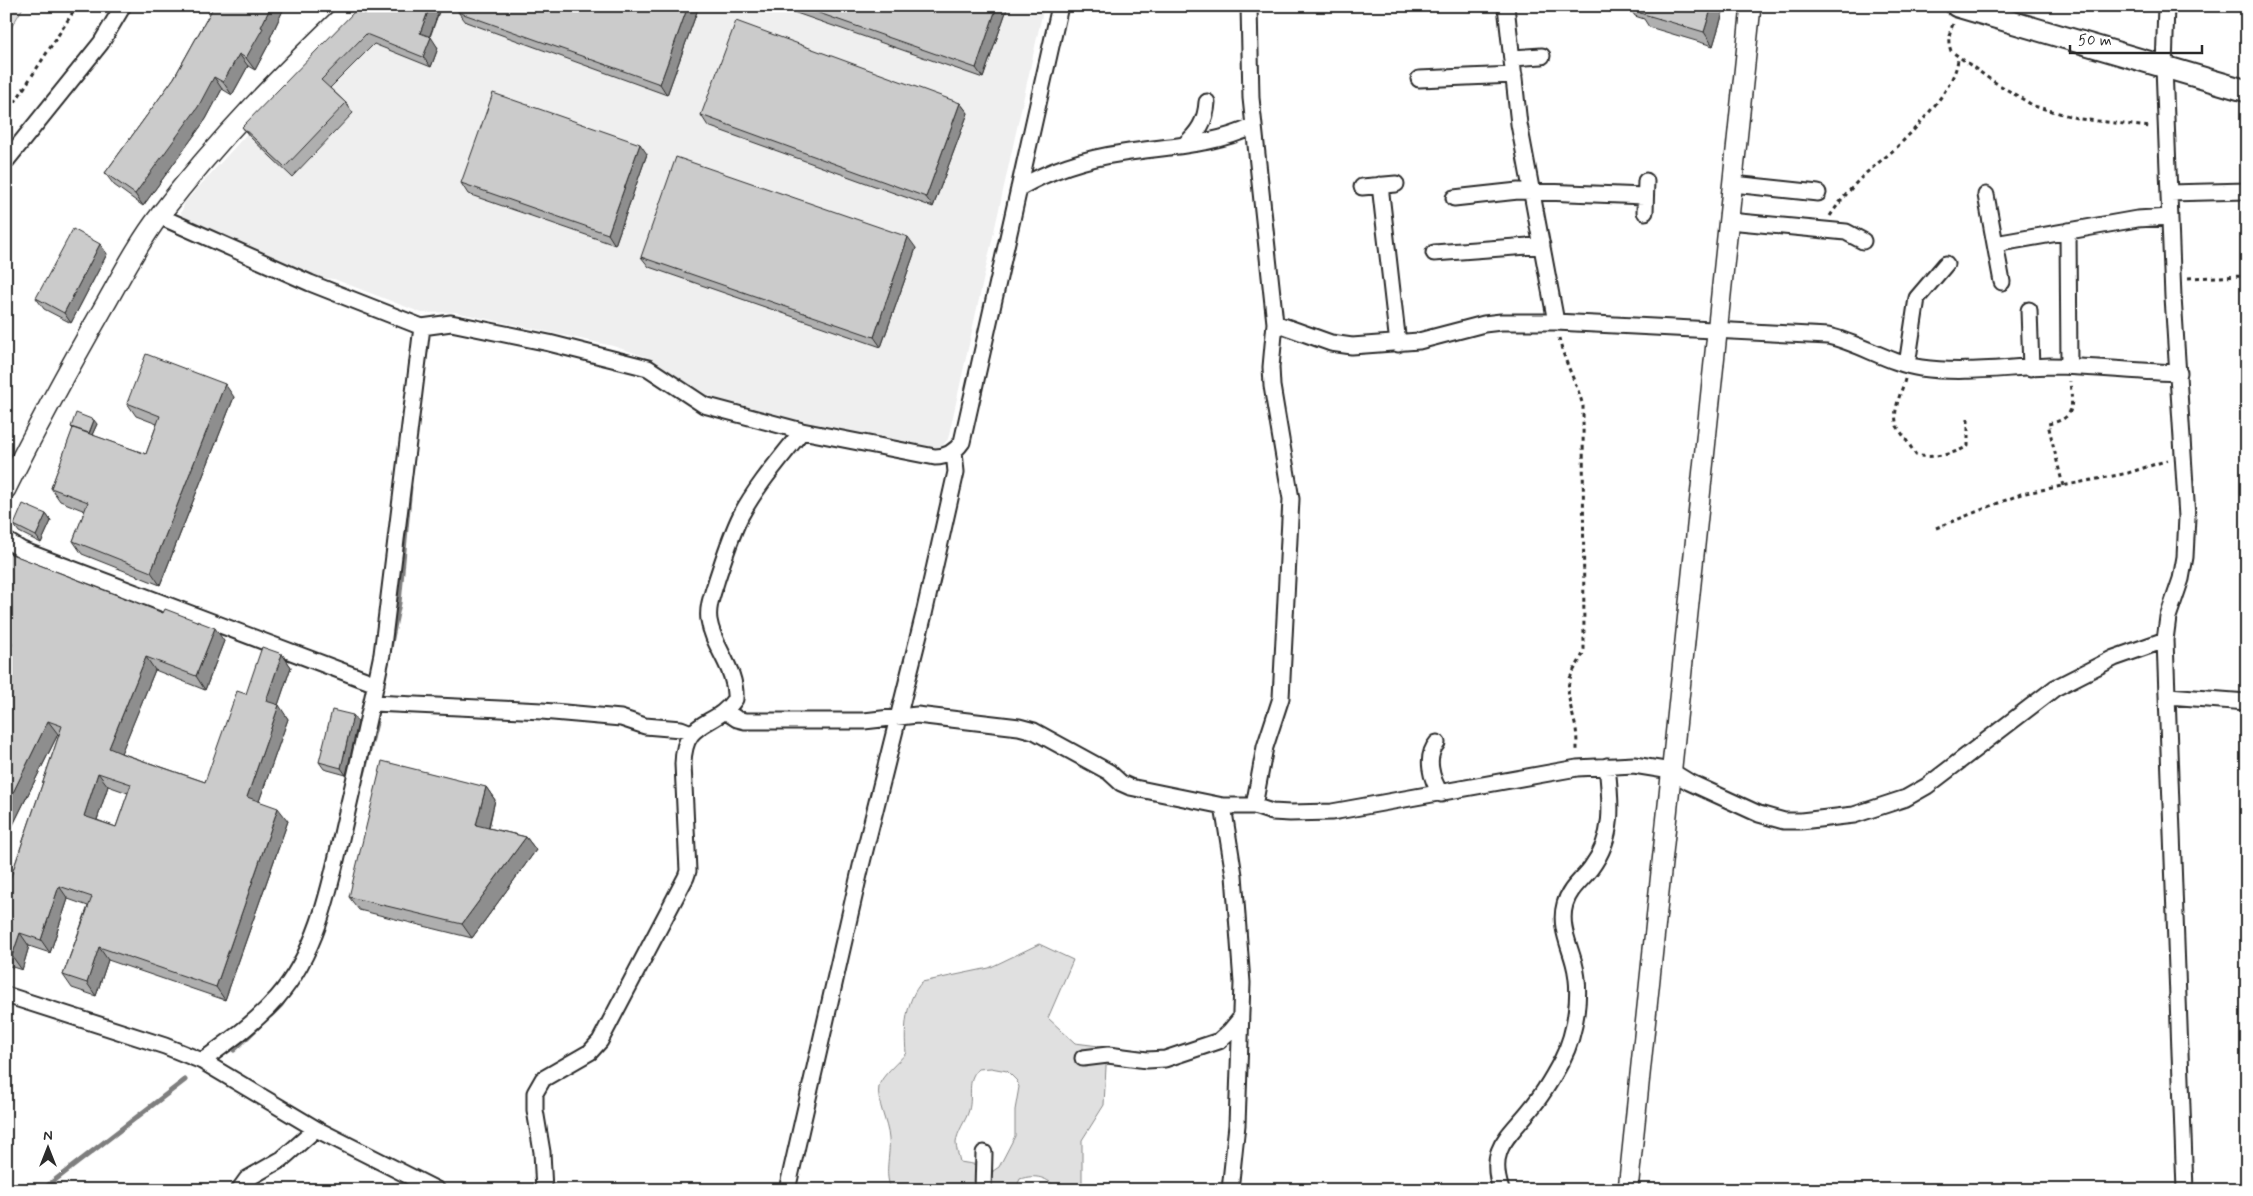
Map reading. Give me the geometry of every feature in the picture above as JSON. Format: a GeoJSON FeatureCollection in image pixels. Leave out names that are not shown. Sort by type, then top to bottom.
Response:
{"type":"FeatureCollection","features":[{"type":"Feature","properties":{"kind":"main road"},"geometry":{"type":"LineString","coordinates":[[1958,7],[2247,91]]}},
{"type":"Feature","properties":{"kind":"street"},"geometry":{"type":"LineString","coordinates":[[6,161],[101,44],[123,6]]}},
{"type":"Feature","properties":{"kind":"street"},"geometry":{"type":"LineString","coordinates":[[6,489],[56,389],[159,216],[224,138],[277,80],[353,6]]}},
{"type":"Feature","properties":{"kind":"street"},"geometry":{"type":"LineString","coordinates":[[159,216],[310,283],[422,327],[451,323],[549,343],[648,368],[704,405],[802,431],[935,458],[947,456],[954,452],[962,442],[1060,6]]}},
{"type":"Feature","properties":{"kind":"street"},"geometry":{"type":"LineString","coordinates":[[1249,6],[1252,126],[1262,185],[1275,323],[1271,367],[1272,386],[1291,499],[1292,518],[1285,598],[1281,698],[1265,747],[1254,806]]}},
{"type":"Feature","properties":{"kind":"street"},"geometry":{"type":"LineString","coordinates":[[1506,6],[1519,124],[1556,322]]}},
{"type":"Feature","properties":{"kind":"street"},"geometry":{"type":"LineString","coordinates":[[1628,1190],[1751,6]]}},
{"type":"Feature","properties":{"kind":"street"},"geometry":{"type":"LineString","coordinates":[[2166,6],[2164,67],[2172,278],[2187,517],[2186,557],[2168,618],[2165,640],[2185,1190]]}},
{"type":"Feature","properties":{"kind":"street"},"geometry":{"type":"LineString","coordinates":[[1512,58],[1542,56]]}},
{"type":"Feature","properties":{"kind":"street"},"geometry":{"type":"LineString","coordinates":[[1420,79],[1514,75]]}},
{"type":"Feature","properties":{"kind":"street"},"geometry":{"type":"LineString","coordinates":[[1184,145],[1202,126],[1207,102]]}},
{"type":"Feature","properties":{"kind":"street"},"geometry":{"type":"LineString","coordinates":[[1019,188],[1034,179],[1097,158],[1184,145],[1252,126]]}},
{"type":"Feature","properties":{"kind":"street"},"geometry":{"type":"LineString","coordinates":[[1362,187],[1396,184]]}},
{"type":"Feature","properties":{"kind":"street"},"geometry":{"type":"LineString","coordinates":[[1733,184],[1818,193]]}},
{"type":"Feature","properties":{"kind":"street"},"geometry":{"type":"LineString","coordinates":[[1380,185],[1398,344]]}},
{"type":"Feature","properties":{"kind":"street"},"geometry":{"type":"LineString","coordinates":[[1454,198],[1532,192],[1646,188],[1646,212]]}},
{"type":"Feature","properties":{"kind":"street"},"geometry":{"type":"LineString","coordinates":[[2169,193],[2247,191]]}},
{"type":"Feature","properties":{"kind":"street"},"geometry":{"type":"LineString","coordinates":[[1986,195],[2002,282]]}},
{"type":"Feature","properties":{"kind":"street"},"geometry":{"type":"LineString","coordinates":[[1995,244],[2137,219],[2170,217]]}},
{"type":"Feature","properties":{"kind":"street"},"geometry":{"type":"LineString","coordinates":[[1729,221],[1846,232],[1863,241]]}},
{"type":"Feature","properties":{"kind":"street"},"geometry":{"type":"LineString","coordinates":[[2068,231],[2069,366]]}},
{"type":"Feature","properties":{"kind":"street"},"geometry":{"type":"LineString","coordinates":[[1434,252],[1542,245]]}},
{"type":"Feature","properties":{"kind":"street"},"geometry":{"type":"LineString","coordinates":[[1907,365],[1917,298],[1946,264]]}},
{"type":"Feature","properties":{"kind":"street"},"geometry":{"type":"LineString","coordinates":[[2029,310],[2031,368]]}},
{"type":"Feature","properties":{"kind":"street"},"geometry":{"type":"LineString","coordinates":[[1275,323],[1331,343],[1352,346],[1419,342],[1484,324],[1556,322],[1828,336],[1848,340],[1907,365],[1945,370],[2069,366],[2179,373]]}},
{"type":"Feature","properties":{"kind":"street"},"geometry":{"type":"LineString","coordinates":[[202,1061],[242,1032],[277,998],[303,959],[322,912],[372,703],[387,622],[422,327]]}},
{"type":"Feature","properties":{"kind":"street"},"geometry":{"type":"LineString","coordinates":[[544,1190],[544,1165],[535,1110],[535,1093],[543,1079],[590,1052],[600,1041],[686,877],[688,870],[683,755],[691,732],[725,711],[735,699],[736,689],[710,626],[709,604],[724,556],[742,514],[757,490],[802,431]]}},
{"type":"Feature","properties":{"kind":"street"},"geometry":{"type":"LineString","coordinates":[[787,1190],[861,866],[924,614],[956,472],[954,452]]}},
{"type":"Feature","properties":{"kind":"street"},"geometry":{"type":"LineString","coordinates":[[6,540],[22,550],[376,684]]}},
{"type":"Feature","properties":{"kind":"street"},"geometry":{"type":"LineString","coordinates":[[725,711],[737,719],[745,720],[833,722],[936,716],[1019,727],[1034,731],[1109,772],[1121,783],[1130,787],[1223,806],[1254,806],[1272,812],[1332,812],[1441,794],[1577,768],[1634,765],[1671,771],[1689,782],[1759,814],[1784,821],[1854,815],[1906,798],[1927,786],[2054,688],[2114,658],[2165,640]]}},
{"type":"Feature","properties":{"kind":"street"},"geometry":{"type":"LineString","coordinates":[[2168,696],[2247,702]]}},
{"type":"Feature","properties":{"kind":"street"},"geometry":{"type":"LineString","coordinates":[[372,703],[542,711],[621,718],[645,726],[681,729],[691,732]]}},
{"type":"Feature","properties":{"kind":"street"},"geometry":{"type":"LineString","coordinates":[[1437,742],[1431,750],[1430,759],[1435,785],[1441,794]]}},
{"type":"Feature","properties":{"kind":"street"},"geometry":{"type":"LineString","coordinates":[[1501,1190],[1495,1166],[1502,1142],[1529,1110],[1549,1082],[1563,1058],[1571,1035],[1576,1008],[1577,985],[1575,965],[1563,923],[1565,904],[1572,890],[1592,867],[1608,835],[1610,811],[1607,766]]}},
{"type":"Feature","properties":{"kind":"street"},"geometry":{"type":"LineString","coordinates":[[1223,806],[1234,875],[1242,983],[1237,1125],[1230,1190]]}},
{"type":"Feature","properties":{"kind":"street"},"geometry":{"type":"LineString","coordinates":[[6,995],[165,1046],[202,1061],[316,1129],[437,1190]]}},
{"type":"Feature","properties":{"kind":"street"},"geometry":{"type":"LineString","coordinates":[[1083,1058],[1108,1055],[1147,1060],[1166,1059],[1219,1041],[1230,1032],[1240,1019]]}},
{"type":"Feature","properties":{"kind":"street"},"geometry":{"type":"LineString","coordinates":[[239,1190],[247,1179],[282,1159],[316,1129]]}},
{"type":"Feature","properties":{"kind":"street"},"geometry":{"type":"LineString","coordinates":[[983,1190],[984,1153]]}},
{"type":"Feature","properties":{"kind":"path"},"geometry":{"type":"LineString","coordinates":[[6,116],[77,6]]}},
{"type":"Feature","properties":{"kind":"path"},"geometry":{"type":"LineString","coordinates":[[1958,7],[1949,34],[1948,43],[1951,50],[1958,58],[2015,96],[2034,106],[2080,119],[2167,129]]}},
{"type":"Feature","properties":{"kind":"path"},"geometry":{"type":"LineString","coordinates":[[1822,230],[1837,206],[1856,184],[1901,143],[1932,108],[1951,80],[1958,64],[1958,58]]}},
{"type":"Feature","properties":{"kind":"path"},"geometry":{"type":"LineString","coordinates":[[2172,278],[2247,276]]}},
{"type":"Feature","properties":{"kind":"path"},"geometry":{"type":"LineString","coordinates":[[1556,322],[1561,346],[1583,406],[1584,650],[1583,655],[1572,672],[1569,684],[1569,697],[1577,732],[1577,768]]}},
{"type":"Feature","properties":{"kind":"path"},"geometry":{"type":"LineString","coordinates":[[1907,365],[1896,408],[1895,420],[1913,452],[1924,457],[1963,449],[1968,446],[1968,419]]}},
{"type":"Feature","properties":{"kind":"path"},"geometry":{"type":"LineString","coordinates":[[2063,486],[2048,424],[2063,421],[2069,416],[2072,409],[2069,366]]}},
{"type":"Feature","properties":{"kind":"path"},"geometry":{"type":"LineString","coordinates":[[1936,528],[2021,494],[2128,473],[2168,460],[2183,458]]}},
{"type":"Feature","properties":{"kind":"shaded area"},"geometry":{"type":"Polygon","coordinates":[[[6,6],[24,6],[6,36],[6,6]]]}},
{"type":"Feature","properties":{"kind":"shaded area"},"geometry":{"type":"Polygon","coordinates":[[[372,6],[1044,6],[948,439],[941,447],[929,453],[869,435],[800,425],[709,396],[647,357],[613,346],[455,312],[422,313],[334,279],[312,277],[185,220],[181,213],[185,202],[303,72],[372,6]]]}},
{"type":"Feature","properties":{"kind":"shaded area"},"geometry":{"type":"Polygon","coordinates":[[[1039,944],[1073,960],[1048,1018],[1075,1043],[1107,1047],[1104,1105],[1082,1140],[1082,1190],[1058,1190],[1046,1179],[1031,1177],[1020,1179],[1015,1190],[992,1190],[990,1182],[993,1171],[999,1167],[1015,1136],[1015,1110],[1019,1087],[1017,1081],[1007,1071],[991,1068],[978,1069],[972,1078],[969,1110],[956,1143],[960,1162],[979,1165],[978,1190],[892,1190],[888,1178],[889,1139],[879,1099],[879,1086],[880,1082],[906,1053],[905,1034],[907,1016],[916,990],[922,982],[989,968],[1039,944]]]}},
{"type":"Feature","properties":{"kind":"building"},"geometry":{"type":"Polygon","coordinates":[[[214,6],[271,6],[261,27],[263,28],[246,58],[239,54],[223,82],[214,77],[198,107],[135,194],[105,173],[174,78],[214,6]]]}},
{"type":"Feature","properties":{"kind":"building"},"geometry":{"type":"Polygon","coordinates":[[[368,6],[430,6],[420,33],[431,37],[423,57],[366,34],[321,80],[346,103],[285,167],[242,127],[358,8],[365,14],[368,6]]]}},
{"type":"Feature","properties":{"kind":"building"},"geometry":{"type":"Polygon","coordinates":[[[460,6],[688,6],[660,84],[458,12],[460,6]]]}},
{"type":"Feature","properties":{"kind":"building"},"geometry":{"type":"Polygon","coordinates":[[[799,6],[997,6],[976,68],[799,6]]]}},
{"type":"Feature","properties":{"kind":"building"},"geometry":{"type":"Polygon","coordinates":[[[1638,6],[1712,6],[1704,32],[1640,13],[1642,7],[1638,6]]]}},
{"type":"Feature","properties":{"kind":"building"},"geometry":{"type":"Polygon","coordinates":[[[736,21],[960,103],[926,197],[701,115],[736,21]]]}},
{"type":"Feature","properties":{"kind":"building"},"geometry":{"type":"Polygon","coordinates":[[[493,93],[640,144],[608,234],[461,183],[493,93]]]}},
{"type":"Feature","properties":{"kind":"building"},"geometry":{"type":"Polygon","coordinates":[[[676,157],[908,237],[874,337],[641,257],[676,157]]]}},
{"type":"Feature","properties":{"kind":"building"},"geometry":{"type":"Polygon","coordinates":[[[73,229],[100,244],[64,313],[36,298],[73,229]]]}},
{"type":"Feature","properties":{"kind":"building"},"geometry":{"type":"Polygon","coordinates":[[[146,354],[225,384],[151,572],[73,541],[88,502],[51,488],[73,428],[146,454],[160,416],[127,403],[146,354]]]}},
{"type":"Feature","properties":{"kind":"building"},"geometry":{"type":"Polygon","coordinates":[[[76,413],[94,420],[89,433],[71,427],[76,413]]]}},
{"type":"Feature","properties":{"kind":"building"},"geometry":{"type":"Polygon","coordinates":[[[23,504],[46,514],[36,536],[14,525],[23,504]]]}},
{"type":"Feature","properties":{"kind":"building"},"geometry":{"type":"Polygon","coordinates":[[[6,552],[163,613],[165,609],[215,628],[196,676],[146,657],[109,748],[205,782],[237,691],[246,694],[262,647],[282,654],[266,701],[279,705],[247,797],[278,808],[216,987],[99,947],[87,983],[63,975],[92,897],[59,886],[41,940],[20,933],[12,956],[6,954],[6,891],[62,726],[48,721],[6,807],[6,661],[13,643],[6,640],[6,552]],[[98,773],[84,816],[116,827],[131,784],[98,773]]]}},
{"type":"Feature","properties":{"kind":"building"},"geometry":{"type":"Polygon","coordinates":[[[332,710],[353,715],[341,768],[319,762],[332,710]]]}},
{"type":"Feature","properties":{"kind":"building"},"geometry":{"type":"Polygon","coordinates":[[[382,761],[486,787],[476,825],[526,837],[462,924],[349,897],[382,761]]]}},
{"type":"Feature","properties":{"kind":"waterway"},"geometry":{"type":"LineString","coordinates":[[389,653],[399,603],[410,487]]}},
{"type":"Feature","properties":{"kind":"waterway"},"geometry":{"type":"LineString","coordinates":[[363,775],[376,723]]}},
{"type":"Feature","properties":{"kind":"waterway"},"geometry":{"type":"LineString","coordinates":[[271,1015],[286,997]]}},
{"type":"Feature","properties":{"kind":"waterway"},"geometry":{"type":"LineString","coordinates":[[234,1050],[259,1026]]}},
{"type":"Feature","properties":{"kind":"waterway"},"geometry":{"type":"LineString","coordinates":[[42,1190],[185,1080]]}}]}
